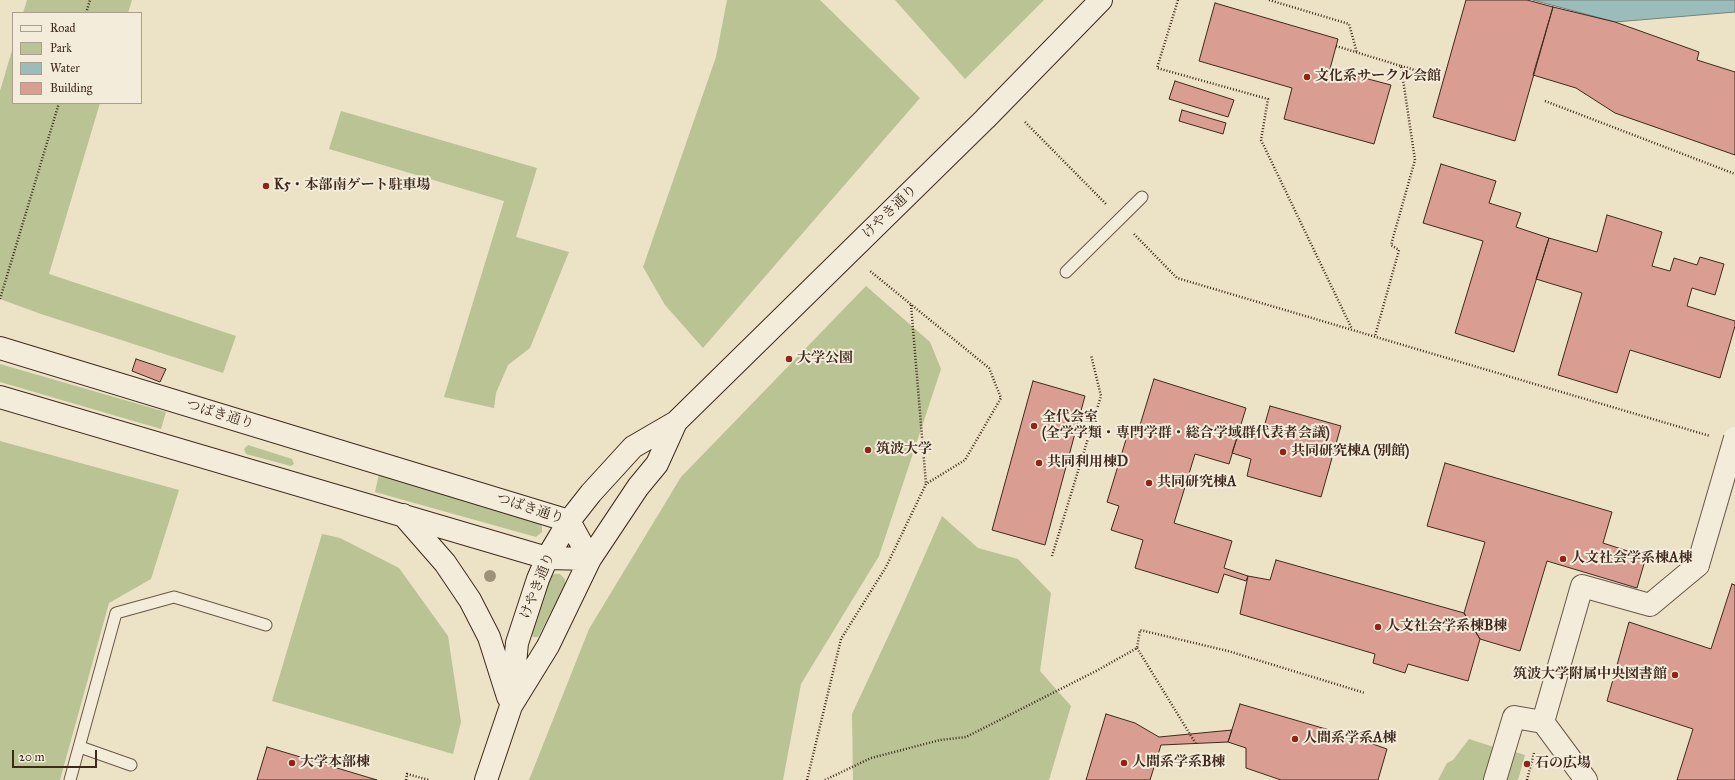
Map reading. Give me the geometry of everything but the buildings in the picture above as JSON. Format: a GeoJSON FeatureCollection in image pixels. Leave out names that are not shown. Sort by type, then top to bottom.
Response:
{"type":"FeatureCollection","features":[{"type":"Feature","properties":{"kind":"street","name":"けやき通り"},"geometry":{"type":"LineString","coordinates":[[511,706],[517,643],[538,579],[547,558],[569,521],[591,493],[634,447],[676,422],[985,119],[1101,0]]}},
{"type":"Feature","properties":{"kind":"street","name":"つばき通り"},"geometry":{"type":"LineString","coordinates":[[0,348],[569,521],[590,559]]}},
{"type":"Feature","properties":{"kind":"street"},"geometry":{"type":"LineString","coordinates":[[0,397],[547,558],[590,559]]}},
{"type":"Feature","properties":{"kind":"street","name":"けやき通り"},"geometry":{"type":"LineString","coordinates":[[486,780],[511,706],[548,646],[590,559],[638,487],[657,464],[676,422]]}},
{"type":"Feature","properties":{"kind":"street"},"geometry":{"type":"LineString","coordinates":[[1543,722],[1582,586],[1650,605],[1698,565],[1725,437]]}},
{"type":"Feature","properties":{"kind":"street"},"geometry":{"type":"LineString","coordinates":[[403,516],[445,563],[470,600],[488,637],[511,706]]}},
{"type":"Feature","properties":{"kind":"street"},"geometry":{"type":"LineString","coordinates":[[1495,780],[1514,717],[1543,722],[1586,780]]}},
{"type":"Feature","properties":{"kind":"lane"},"geometry":{"type":"LineString","coordinates":[[1066,272],[1142,198]]}},
{"type":"Feature","properties":{"kind":"lane"},"geometry":{"type":"LineString","coordinates":[[70,780],[116,613],[174,597],[266,625]]}},
{"type":"Feature","properties":{"kind":"lane"},"geometry":{"type":"LineString","coordinates":[[80,747],[131,765]]}},
{"type":"Feature","properties":{"kind":"path"},"geometry":{"type":"LineString","coordinates":[[86,12],[90,0]]}},
{"type":"Feature","properties":{"kind":"path"},"geometry":{"type":"LineString","coordinates":[[1178,0],[1157,68],[1268,99],[1261,140],[1352,329]]}},
{"type":"Feature","properties":{"kind":"path"},"geometry":{"type":"LineString","coordinates":[[1269,0],[1349,24],[1357,52]]}},
{"type":"Feature","properties":{"kind":"path"},"geometry":{"type":"LineString","coordinates":[[1336,46],[1432,75]]}},
{"type":"Feature","properties":{"kind":"path"},"geometry":{"type":"LineString","coordinates":[[1375,336],[1399,250],[1391,245],[1415,160],[1401,66]]}},
{"type":"Feature","properties":{"kind":"path"},"geometry":{"type":"LineString","coordinates":[[1545,102],[1735,174]]}},
{"type":"Feature","properties":{"kind":"path"},"geometry":{"type":"LineString","coordinates":[[0,299],[59,104]]}},
{"type":"Feature","properties":{"kind":"path"},"geometry":{"type":"LineString","coordinates":[[1025,122],[1177,278],[1725,437]]}},
{"type":"Feature","properties":{"kind":"path"},"geometry":{"type":"LineString","coordinates":[[870,272],[988,368],[1001,398],[965,460],[926,484]]}},
{"type":"Feature","properties":{"kind":"path"},"geometry":{"type":"LineString","coordinates":[[807,780],[841,639],[886,567],[926,484],[911,304]]}},
{"type":"Feature","properties":{"kind":"path"},"geometry":{"type":"LineString","coordinates":[[1052,556],[1101,396],[1091,355]]}},
{"type":"Feature","properties":{"kind":"path"},"geometry":{"type":"LineString","coordinates":[[1196,744],[1137,648],[1140,630],[1228,651],[1365,693]]}},
{"type":"Feature","properties":{"kind":"path"},"geometry":{"type":"LineString","coordinates":[[825,780],[878,756],[940,740],[966,737],[1084,677],[1137,648]]}},
{"type":"Feature","properties":{"kind":"path"},"geometry":{"type":"LineString","coordinates":[[1527,780],[1530,771]]}},
{"type":"Feature","properties":{"kind":"path"},"geometry":{"type":"LineString","coordinates":[[406,780],[407,774],[429,780]]}},
{"type":"Feature","properties":{"kind":"green space"},"geometry":{"type":"Polygon","coordinates":[[[27,0],[132,0],[128,12],[23,12],[27,0]]]}},
{"type":"Feature","properties":{"kind":"green space"},"geometry":{"type":"Polygon","coordinates":[[[727,0],[820,0],[920,98],[703,348],[665,305],[643,267],[716,57],[727,0]]]}},
{"type":"Feature","properties":{"kind":"green space"},"geometry":{"type":"Polygon","coordinates":[[[895,0],[1044,0],[965,79],[895,0]]]}},
{"type":"Feature","properties":{"kind":"green space"},"geometry":{"type":"Polygon","coordinates":[[[12,50],[12,104],[100,104],[49,274],[236,336],[223,373],[41,314],[0,299],[0,91],[12,50]]]}},
{"type":"Feature","properties":{"kind":"green space"},"geometry":{"type":"Polygon","coordinates":[[[341,111],[537,168],[516,237],[569,252],[530,348],[508,365],[496,393],[494,408],[444,397],[504,201],[329,149],[341,111]]]}},
{"type":"Feature","properties":{"kind":"green space"},"geometry":{"type":"Polygon","coordinates":[[[866,286],[930,342],[941,369],[879,556],[801,684],[783,780],[529,780],[589,629],[681,477],[866,286]]]}},
{"type":"Feature","properties":{"kind":"green space"},"geometry":{"type":"Polygon","coordinates":[[[0,364],[166,412],[161,429],[0,382],[0,364]]]}},
{"type":"Feature","properties":{"kind":"green space"},"geometry":{"type":"Polygon","coordinates":[[[0,441],[179,490],[151,579],[109,603],[60,780],[0,780],[0,441]]]}},
{"type":"Feature","properties":{"kind":"green space"},"geometry":{"type":"Polygon","coordinates":[[[248,445],[292,459],[294,464],[291,466],[246,454],[244,449],[248,445]]]}},
{"type":"Feature","properties":{"kind":"green space"},"geometry":{"type":"Polygon","coordinates":[[[379,474],[534,518],[542,526],[542,532],[536,537],[375,492],[379,474]]]}},
{"type":"Feature","properties":{"kind":"green space"},"geometry":{"type":"Polygon","coordinates":[[[942,516],[978,548],[1018,559],[1051,593],[1040,671],[1071,706],[1049,780],[853,780],[852,714],[942,516]]]}},
{"type":"Feature","properties":{"kind":"green space"},"geometry":{"type":"Polygon","coordinates":[[[322,534],[340,538],[399,568],[448,636],[461,722],[453,754],[272,701],[322,534]]]}},
{"type":"Feature","properties":{"kind":"green space"},"geometry":{"type":"Polygon","coordinates":[[[554,574],[560,574],[565,579],[565,585],[538,637],[533,637],[531,633],[549,578],[554,574]]]}},
{"type":"Feature","properties":{"kind":"green space"},"geometry":{"type":"Polygon","coordinates":[[[1469,739],[1497,748],[1487,780],[1438,780],[1447,763],[1453,760],[1469,739]]]}},
{"type":"Feature","properties":{"kind":"green space"},"geometry":{"type":"Polygon","coordinates":[[[1515,752],[1525,755],[1518,780],[1507,780],[1515,752]]]}},
{"type":"Feature","properties":{"kind":"water"},"geometry":{"type":"Polygon","coordinates":[[[1533,0],[1735,0],[1735,12],[1615,22],[1533,0]]]}},
{"type":"Feature","properties":{"kind":"place","name":"文化系サークル会館"},"geometry":{"type":"Point","coordinates":[1307,77]}},
{"type":"Feature","properties":{"kind":"place","name":"K5・本部南ゲート駐車場"},"geometry":{"type":"Point","coordinates":[266,186]}},
{"type":"Feature","properties":{"kind":"place","name":"大学公園"},"geometry":{"type":"Point","coordinates":[789,359]}},
{"type":"Feature","properties":{"kind":"place","name":"全代会室 (全学学類・専門学群・総合学域群代表者会議)"},"geometry":{"type":"Point","coordinates":[1034,426]}},
{"type":"Feature","properties":{"kind":"place","name":"筑波大学"},"geometry":{"type":"Point","coordinates":[868,450]}},
{"type":"Feature","properties":{"kind":"place","name":"共同研究棟A (別館)"},"geometry":{"type":"Point","coordinates":[1283,452]}},
{"type":"Feature","properties":{"kind":"place","name":"共同利用棟D"},"geometry":{"type":"Point","coordinates":[1039,463]}},
{"type":"Feature","properties":{"kind":"place","name":"共同研究棟A"},"geometry":{"type":"Point","coordinates":[1149,483]}},
{"type":"Feature","properties":{"kind":"place","name":"人文社会学系棟A棟"},"geometry":{"type":"Point","coordinates":[1563,559]}},
{"type":"Feature","properties":{"kind":"place","name":"人文社会学系棟B棟"},"geometry":{"type":"Point","coordinates":[1378,627]}},
{"type":"Feature","properties":{"kind":"place","name":"筑波大学附属中央図書館"},"geometry":{"type":"Point","coordinates":[1675,675]}},
{"type":"Feature","properties":{"kind":"place","name":"人間系学系A棟"},"geometry":{"type":"Point","coordinates":[1295,739]}},
{"type":"Feature","properties":{"kind":"place","name":"大学本部棟"},"geometry":{"type":"Point","coordinates":[292,763]}},
{"type":"Feature","properties":{"kind":"place","name":"人間系学系B棟"},"geometry":{"type":"Point","coordinates":[1124,763]}},
{"type":"Feature","properties":{"kind":"place","name":"石の広場"},"geometry":{"type":"Point","coordinates":[1527,764]}}]}
